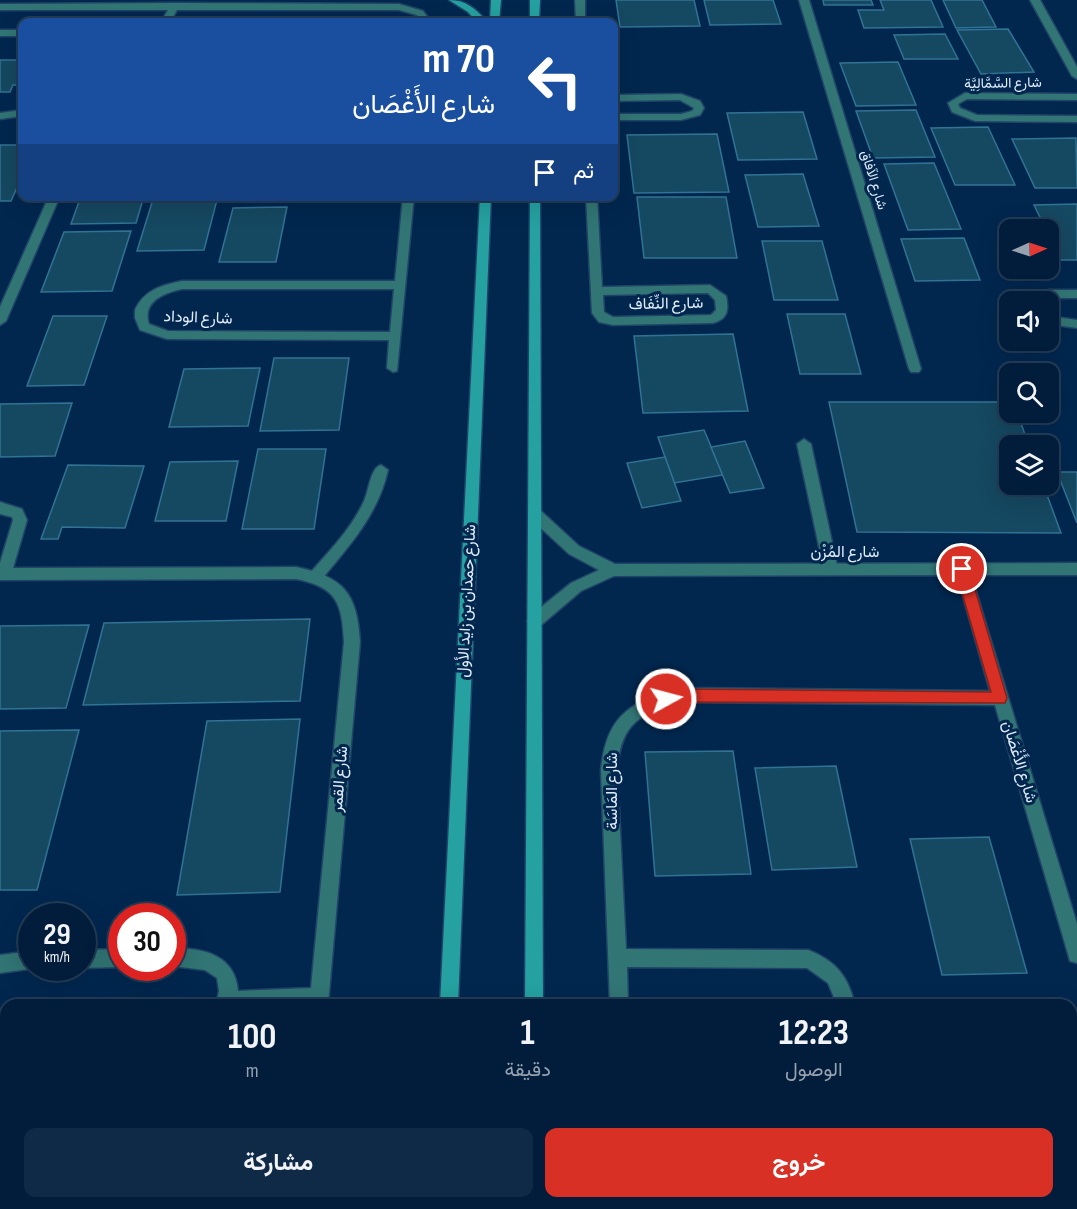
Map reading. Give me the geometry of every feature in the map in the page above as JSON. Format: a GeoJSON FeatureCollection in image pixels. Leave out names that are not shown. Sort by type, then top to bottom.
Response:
{"type":"FeatureCollection","features":[{"type":"Feature","properties":{"kind":"main road"},"geometry":{"type":"LineString","coordinates":[[454,0],[471,10],[478,18]]}},
{"type":"Feature","properties":{"kind":"main road"},"geometry":{"type":"LineString","coordinates":[[495,0],[495,18]]}},
{"type":"Feature","properties":{"kind":"main road"},"geometry":{"type":"LineString","coordinates":[[536,0],[536,18]]}},
{"type":"Feature","properties":{"kind":"main road","name":"شارع حمدان بن زايد الأول"},"geometry":{"type":"LineString","coordinates":[[449,999],[486,201]]}},
{"type":"Feature","properties":{"kind":"main road"},"geometry":{"type":"LineString","coordinates":[[534,999],[535,201]]}},
{"type":"Feature","properties":{"kind":"street"},"geometry":{"type":"LineString","coordinates":[[580,0],[581,18]]}},
{"type":"Feature","properties":{"kind":"street","name":"شارع الآفاق"},"geometry":{"type":"LineString","coordinates":[[804,0],[915,369]]}},
{"type":"Feature","properties":{"kind":"street"},"geometry":{"type":"LineString","coordinates":[[1035,0],[1077,76]]}},
{"type":"Feature","properties":{"kind":"street"},"geometry":{"type":"LineString","coordinates":[[168,18],[176,6]]}},
{"type":"Feature","properties":{"kind":"street"},"geometry":{"type":"LineString","coordinates":[[0,7],[399,7],[420,13],[423,18]]}},
{"type":"Feature","properties":{"kind":"street"},"geometry":{"type":"LineString","coordinates":[[0,33],[18,33]]}},
{"type":"Feature","properties":{"kind":"street","name":"شارع السَّمَّالِيَّة"},"geometry":{"type":"LineString","coordinates":[[1077,97],[965,96],[953,103],[956,110],[975,118],[1077,119]]}},
{"type":"Feature","properties":{"kind":"street"},"geometry":{"type":"LineString","coordinates":[[618,98],[681,97],[696,103],[699,108],[696,113],[681,117],[618,117]]}},
{"type":"Feature","properties":{"kind":"street"},"geometry":{"type":"LineString","coordinates":[[0,116],[18,114]]}},
{"type":"Feature","properties":{"kind":"street"},"geometry":{"type":"LineString","coordinates":[[0,321],[53,201]]}},
{"type":"Feature","properties":{"kind":"street"},"geometry":{"type":"LineString","coordinates":[[393,368],[409,201]]}},
{"type":"Feature","properties":{"kind":"street","name":"شارع النِّفَاف"},"geometry":{"type":"LineString","coordinates":[[591,201],[598,313],[608,321],[713,319],[720,316],[723,311],[718,293],[710,289],[597,291]]}},
{"type":"Feature","properties":{"kind":"street","name":"شارع الوداد"},"geometry":{"type":"LineString","coordinates":[[396,336],[167,335],[144,327],[139,317],[140,309],[157,291],[182,285],[400,285]]}},
{"type":"Feature","properties":{"kind":"street"},"geometry":{"type":"LineString","coordinates":[[1059,294],[1077,294]]}},
{"type":"Feature","properties":{"kind":"street"},"geometry":{"type":"LineString","coordinates":[[1059,322],[1077,324]]}},
{"type":"Feature","properties":{"kind":"street"},"geometry":{"type":"LineString","coordinates":[[804,444],[831,570]]}},
{"type":"Feature","properties":{"kind":"street"},"geometry":{"type":"LineString","coordinates":[[316,576],[367,512],[377,491],[381,470]]}},
{"type":"Feature","properties":{"kind":"street"},"geometry":{"type":"LineString","coordinates":[[0,508],[17,513],[20,520],[2,574]]}},
{"type":"Feature","properties":{"kind":"street","name":"شارع المُزْن"},"geometry":{"type":"LineString","coordinates":[[535,514],[574,550],[613,570]]}},
{"type":"Feature","properties":{"kind":"street","name":"شارع الأَغْصَان"},"geometry":{"type":"LineString","coordinates":[[962,569],[1077,954]]}},
{"type":"Feature","properties":{"kind":"street","name":"شارع المُزْن"},"geometry":{"type":"LineString","coordinates":[[535,621],[576,587],[613,570],[1077,569]]}},
{"type":"Feature","properties":{"kind":"street","name":"شارع القمر"},"geometry":{"type":"LineString","coordinates":[[2,574],[296,573],[316,576],[342,593],[349,606],[352,642],[319,999]]}},
{"type":"Feature","properties":{"kind":"street","name":"شارع المَاسَة"},"geometry":{"type":"LineString","coordinates":[[619,999],[609,770],[613,741],[628,717],[650,702],[681,695],[1000,698]]}},
{"type":"Feature","properties":{"kind":"street","name":"شارع القمر"},"geometry":{"type":"LineString","coordinates":[[186,956],[197,956],[210,960],[220,968],[228,983],[226,999]]}},
{"type":"Feature","properties":{"kind":"street"},"geometry":{"type":"LineString","coordinates":[[617,958],[808,959],[828,968],[842,986],[845,999]]}},
{"type":"Feature","properties":{"kind":"street"},"geometry":{"type":"LineString","coordinates":[[0,964],[18,962]]}},
{"type":"Feature","properties":{"kind":"building"},"geometry":{"type":"Polygon","coordinates":[[[616,0],[694,0],[700,26],[620,27],[616,0]]]}},
{"type":"Feature","properties":{"kind":"building"},"geometry":{"type":"Polygon","coordinates":[[[704,0],[773,0],[781,24],[710,25],[704,0]]]}},
{"type":"Feature","properties":{"kind":"building"},"geometry":{"type":"Polygon","coordinates":[[[823,0],[871,0],[873,5],[824,5],[823,0]]]}},
{"type":"Feature","properties":{"kind":"building"},"geometry":{"type":"Polygon","coordinates":[[[880,0],[931,0],[943,27],[864,28],[858,10],[884,10],[880,0]]]}},
{"type":"Feature","properties":{"kind":"building"},"geometry":{"type":"Polygon","coordinates":[[[943,0],[982,0],[996,27],[956,28],[943,0]]]}},
{"type":"Feature","properties":{"kind":"building"},"geometry":{"type":"Polygon","coordinates":[[[1008,29],[1034,72],[981,74],[957,30],[1008,29]]]}},
{"type":"Feature","properties":{"kind":"building"},"geometry":{"type":"Polygon","coordinates":[[[945,34],[958,59],[904,59],[894,35],[945,34]]]}},
{"type":"Feature","properties":{"kind":"building"},"geometry":{"type":"Polygon","coordinates":[[[0,60],[18,60],[18,85],[13,85],[10,92],[0,92],[0,60]]]}},
{"type":"Feature","properties":{"kind":"building"},"geometry":{"type":"Polygon","coordinates":[[[898,62],[916,105],[856,106],[840,63],[898,62]]]}},
{"type":"Feature","properties":{"kind":"building"},"geometry":{"type":"Polygon","coordinates":[[[916,110],[935,157],[873,158],[856,111],[916,110]]]}},
{"type":"Feature","properties":{"kind":"building"},"geometry":{"type":"Polygon","coordinates":[[[803,112],[817,159],[738,160],[727,113],[803,112]]]}},
{"type":"Feature","properties":{"kind":"building"},"geometry":{"type":"Polygon","coordinates":[[[988,127],[1015,185],[955,185],[931,128],[988,127]]]}},
{"type":"Feature","properties":{"kind":"building"},"geometry":{"type":"Polygon","coordinates":[[[717,134],[729,192],[634,193],[627,135],[717,134]]]}},
{"type":"Feature","properties":{"kind":"building"},"geometry":{"type":"Polygon","coordinates":[[[1076,138],[1077,188],[1035,188],[1012,139],[1076,138]]]}},
{"type":"Feature","properties":{"kind":"building"},"geometry":{"type":"Polygon","coordinates":[[[0,145],[18,145],[18,185],[11,201],[0,201],[0,145]]]}},
{"type":"Feature","properties":{"kind":"building"},"geometry":{"type":"Polygon","coordinates":[[[934,163],[961,229],[908,230],[884,164],[934,163]]]}},
{"type":"Feature","properties":{"kind":"building"},"geometry":{"type":"Polygon","coordinates":[[[803,174],[819,226],[758,227],[745,175],[803,174]]]}},
{"type":"Feature","properties":{"kind":"building"},"geometry":{"type":"Polygon","coordinates":[[[637,197],[726,197],[737,258],[644,258],[637,197]]]}},
{"type":"Feature","properties":{"kind":"building"},"geometry":{"type":"Polygon","coordinates":[[[79,201],[143,201],[136,223],[71,224],[79,201]]]}},
{"type":"Feature","properties":{"kind":"building"},"geometry":{"type":"Polygon","coordinates":[[[152,201],[217,201],[204,250],[137,251],[152,201]]]}},
{"type":"Feature","properties":{"kind":"building"},"geometry":{"type":"Polygon","coordinates":[[[1077,204],[1077,260],[1061,260],[1059,219],[1041,219],[1034,205],[1077,204]]]}},
{"type":"Feature","properties":{"kind":"building"},"geometry":{"type":"Polygon","coordinates":[[[287,207],[276,262],[219,262],[233,208],[287,207]]]}},
{"type":"Feature","properties":{"kind":"building"},"geometry":{"type":"Polygon","coordinates":[[[131,231],[112,291],[41,292],[64,232],[131,231]]]}},
{"type":"Feature","properties":{"kind":"building"},"geometry":{"type":"Polygon","coordinates":[[[964,238],[980,280],[915,281],[901,239],[964,238]]]}},
{"type":"Feature","properties":{"kind":"building"},"geometry":{"type":"Polygon","coordinates":[[[762,241],[822,241],[838,300],[774,300],[762,241]]]}},
{"type":"Feature","properties":{"kind":"building"},"geometry":{"type":"Polygon","coordinates":[[[787,314],[845,314],[861,374],[800,374],[787,314]]]}},
{"type":"Feature","properties":{"kind":"building"},"geometry":{"type":"Polygon","coordinates":[[[53,316],[107,316],[84,385],[27,386],[53,316]]]}},
{"type":"Feature","properties":{"kind":"building"},"geometry":{"type":"Polygon","coordinates":[[[733,334],[748,411],[643,413],[634,336],[733,334]]]}},
{"type":"Feature","properties":{"kind":"building"},"geometry":{"type":"Polygon","coordinates":[[[274,358],[349,358],[339,430],[260,431],[274,358]]]}},
{"type":"Feature","properties":{"kind":"building"},"geometry":{"type":"Polygon","coordinates":[[[260,368],[248,426],[169,427],[184,369],[260,368]]]}},
{"type":"Feature","properties":{"kind":"building"},"geometry":{"type":"Polygon","coordinates":[[[829,402],[999,402],[999,423],[1021,423],[1025,435],[999,435],[999,495],[1047,495],[1061,533],[857,532],[829,402]]]}},
{"type":"Feature","properties":{"kind":"building"},"geometry":{"type":"Polygon","coordinates":[[[72,403],[55,456],[0,457],[0,404],[72,403]]]}},
{"type":"Feature","properties":{"kind":"building"},"geometry":{"type":"Polygon","coordinates":[[[704,430],[723,475],[674,483],[658,437],[704,430]]]}},
{"type":"Feature","properties":{"kind":"building"},"geometry":{"type":"Polygon","coordinates":[[[745,441],[764,488],[730,493],[711,447],[745,441]]]}},
{"type":"Feature","properties":{"kind":"building"},"geometry":{"type":"Polygon","coordinates":[[[258,449],[326,449],[314,529],[242,529],[258,449]]]}},
{"type":"Feature","properties":{"kind":"building"},"geometry":{"type":"Polygon","coordinates":[[[665,457],[681,501],[642,508],[627,463],[665,457]]]}},
{"type":"Feature","properties":{"kind":"building"},"geometry":{"type":"Polygon","coordinates":[[[238,461],[226,521],[155,521],[170,462],[238,461]]]}},
{"type":"Feature","properties":{"kind":"building"},"geometry":{"type":"Polygon","coordinates":[[[68,465],[144,466],[125,528],[62,527],[58,539],[41,539],[68,465]]]}},
{"type":"Feature","properties":{"kind":"building"},"geometry":{"type":"Polygon","coordinates":[[[1059,472],[1077,472],[1077,523],[1059,477],[1059,472]]]}},
{"type":"Feature","properties":{"kind":"building"},"geometry":{"type":"Polygon","coordinates":[[[310,619],[300,701],[83,705],[104,623],[310,619]]]}},
{"type":"Feature","properties":{"kind":"building"},"geometry":{"type":"Polygon","coordinates":[[[89,625],[66,708],[0,709],[0,626],[89,625]]]}},
{"type":"Feature","properties":{"kind":"building"},"geometry":{"type":"Polygon","coordinates":[[[300,719],[280,892],[177,895],[207,721],[300,719]]]}},
{"type":"Feature","properties":{"kind":"building"},"geometry":{"type":"Polygon","coordinates":[[[79,730],[37,890],[0,890],[0,731],[79,730]]]}},
{"type":"Feature","properties":{"kind":"building"},"geometry":{"type":"Polygon","coordinates":[[[733,751],[751,874],[655,876],[645,752],[733,751]]]}},
{"type":"Feature","properties":{"kind":"building"},"geometry":{"type":"Polygon","coordinates":[[[836,766],[857,867],[772,870],[755,768],[836,766]]]}},
{"type":"Feature","properties":{"kind":"building"},"geometry":{"type":"Polygon","coordinates":[[[989,837],[1027,973],[942,975],[910,839],[989,837]]]}},
{"type":"Feature","properties":{"kind":"route"},"geometry":{"type":"LineString","coordinates":[[666,699],[681,695],[1000,698],[962,569]]}}]}
